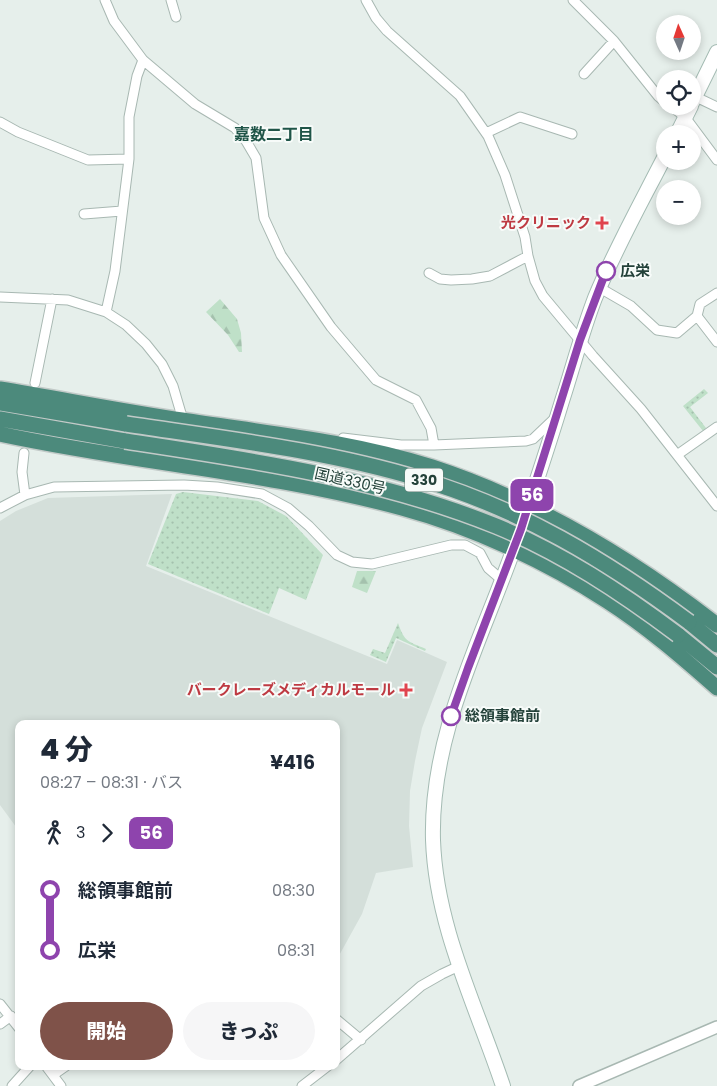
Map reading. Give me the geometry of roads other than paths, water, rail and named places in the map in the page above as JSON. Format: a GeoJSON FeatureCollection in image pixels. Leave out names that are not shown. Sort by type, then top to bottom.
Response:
{"type":"FeatureCollection","features":[{"type":"Feature","properties":{"kind":"highway"},"geometry":{"type":"LineString","coordinates":[[0,389],[359,449],[407,460],[455,475],[528,506],[597,542],[641,569],[717,625]]}},
{"type":"Feature","properties":{"kind":"highway","name":"国道330号"},"geometry":{"type":"LineString","coordinates":[[0,403],[326,456],[422,479],[464,494],[527,521],[585,552],[650,593],[717,645]]}},
{"type":"Feature","properties":{"kind":"highway","name":"国道330号"},"geometry":{"type":"LineString","coordinates":[[0,419],[125,441],[263,462],[323,474],[414,497],[457,511],[515,535],[580,568],[644,609],[717,667]]}},
{"type":"Feature","properties":{"kind":"highway"},"geometry":{"type":"LineString","coordinates":[[0,434],[74,448],[264,478],[353,495],[404,508],[455,525],[513,550],[573,580],[607,601],[686,660],[717,688]]}},
{"type":"Feature","properties":{"kind":"highway"},"geometry":{"type":"LineString","coordinates":[[692,605],[717,611]]}},
{"type":"Feature","properties":{"kind":"main road"},"geometry":{"type":"LineString","coordinates":[[701,85],[717,52]]}},
{"type":"Feature","properties":{"kind":"main road"},"geometry":{"type":"LineString","coordinates":[[503,1086],[459,966],[443,909],[436,873],[434,822],[436,780],[443,743],[454,708],[513,550],[558,416],[580,340],[616,250],[658,170]]}},
{"type":"Feature","properties":{"kind":"street"},"geometry":{"type":"LineString","coordinates":[[105,0],[114,21],[143,60],[195,104],[235,128],[246,141],[256,158],[264,218],[281,255],[331,327],[376,380],[416,400],[431,428],[434,446]]}},
{"type":"Feature","properties":{"kind":"street"},"geometry":{"type":"LineString","coordinates":[[171,0],[176,17]]}},
{"type":"Feature","properties":{"kind":"street"},"geometry":{"type":"LineString","coordinates":[[366,0],[376,18],[387,31],[460,96],[486,133],[504,175],[525,237],[535,281],[543,296],[641,409],[717,506]]}},
{"type":"Feature","properties":{"kind":"street"},"geometry":{"type":"LineString","coordinates":[[574,0],[614,42],[656,94]]}},
{"type":"Feature","properties":{"kind":"street"},"geometry":{"type":"LineString","coordinates":[[584,74],[614,42]]}},
{"type":"Feature","properties":{"kind":"street"},"geometry":{"type":"LineString","coordinates":[[106,312],[115,271],[128,159],[129,117],[137,76],[143,60]]}},
{"type":"Feature","properties":{"kind":"street"},"geometry":{"type":"LineString","coordinates":[[701,106],[717,106]]}},
{"type":"Feature","properties":{"kind":"street"},"geometry":{"type":"LineString","coordinates":[[695,115],[717,160]]}},
{"type":"Feature","properties":{"kind":"street"},"geometry":{"type":"LineString","coordinates":[[486,133],[520,117],[572,134]]}},
{"type":"Feature","properties":{"kind":"street"},"geometry":{"type":"LineString","coordinates":[[0,122],[18,132],[88,160],[128,159]]}},
{"type":"Feature","properties":{"kind":"street"},"geometry":{"type":"LineString","coordinates":[[84,214],[122,211]]}},
{"type":"Feature","properties":{"kind":"street"},"geometry":{"type":"LineString","coordinates":[[429,273],[440,279],[450,280],[490,276],[528,256]]}},
{"type":"Feature","properties":{"kind":"street"},"geometry":{"type":"LineString","coordinates":[[600,288],[631,306],[657,330],[676,333],[698,316],[700,304],[717,293]]}},
{"type":"Feature","properties":{"kind":"street"},"geometry":{"type":"LineString","coordinates":[[0,297],[68,300],[106,312],[126,325],[146,344],[162,364],[173,386],[183,420]]}},
{"type":"Feature","properties":{"kind":"street"},"geometry":{"type":"LineString","coordinates":[[35,383],[52,299]]}},
{"type":"Feature","properties":{"kind":"street"},"geometry":{"type":"LineString","coordinates":[[698,316],[717,342]]}},
{"type":"Feature","properties":{"kind":"street"},"geometry":{"type":"LineString","coordinates":[[278,434],[330,437],[401,445],[434,446],[526,441],[537,436],[558,416]]}},
{"type":"Feature","properties":{"kind":"street"},"geometry":{"type":"LineString","coordinates":[[677,455],[717,427]]}},
{"type":"Feature","properties":{"kind":"street"},"geometry":{"type":"LineString","coordinates":[[24,453],[22,472],[25,495]]}},
{"type":"Feature","properties":{"kind":"street"},"geometry":{"type":"LineString","coordinates":[[0,508],[25,495],[54,487],[138,485],[217,487],[262,494],[288,508],[309,526],[337,555],[352,562],[372,564],[451,545],[465,545],[480,553],[488,568],[502,580]]}},
{"type":"Feature","properties":{"kind":"street"},"geometry":{"type":"LineString","coordinates":[[340,1057],[421,986],[459,966]]}},
{"type":"Feature","properties":{"kind":"street"},"geometry":{"type":"LineString","coordinates":[[0,1004],[15,1023]]}},
{"type":"Feature","properties":{"kind":"street"},"geometry":{"type":"LineString","coordinates":[[0,1024],[10,1016]]}},
{"type":"Feature","properties":{"kind":"street"},"geometry":{"type":"LineString","coordinates":[[340,1023],[361,1040]]}},
{"type":"Feature","properties":{"kind":"street"},"geometry":{"type":"LineString","coordinates":[[579,1086],[717,1027]]}},
{"type":"Feature","properties":{"kind":"street"},"geometry":{"type":"LineString","coordinates":[[12,1086],[26,1070]]}},
{"type":"Feature","properties":{"kind":"street"},"geometry":{"type":"LineString","coordinates":[[49,1070],[60,1086]]}},
{"type":"Feature","properties":{"kind":"street"},"geometry":{"type":"LineString","coordinates":[[53,1075],[60,1070]]}},
{"type":"Feature","properties":{"kind":"street"},"geometry":{"type":"LineString","coordinates":[[302,1086],[323,1070]]}},
{"type":"Feature","properties":{"kind":"place","name":"光クリニック"},"geometry":{"type":"Point","coordinates":[602,223]}},
{"type":"Feature","properties":{"kind":"place","name":"広栄"},"geometry":{"type":"Point","coordinates":[606,271]}},
{"type":"Feature","properties":{"kind":"place","name":"バークレーズメディカルモール"},"geometry":{"type":"Point","coordinates":[406,690]}},
{"type":"Feature","properties":{"kind":"place","name":"総領事館前"},"geometry":{"type":"Point","coordinates":[451,716]}},
{"type":"Feature","properties":{"kind":"district","name":"嘉数二丁目"},"geometry":{"type":"Point","coordinates":[274,134]}}]}
